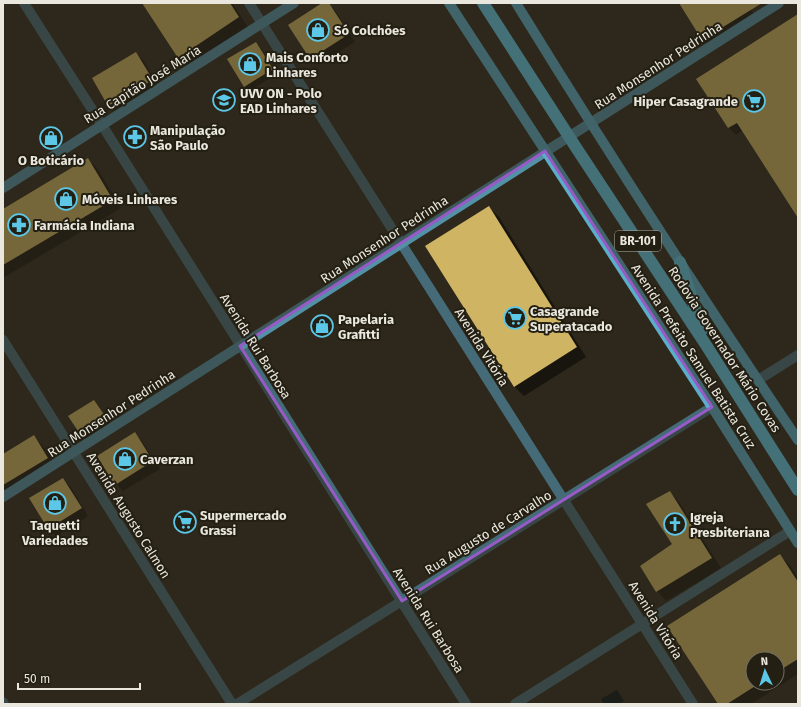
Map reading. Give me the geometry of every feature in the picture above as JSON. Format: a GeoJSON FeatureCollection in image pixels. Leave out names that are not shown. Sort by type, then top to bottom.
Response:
{"type":"FeatureCollection","features":[{"type":"Feature","properties":{"kind":"highway","name":"Rodovia Governador Mário Covas"},"geometry":{"type":"LineString","coordinates":[[483,3],[706,345],[798,490]]}},
{"type":"Feature","properties":{"kind":"highway"},"geometry":{"type":"LineString","coordinates":[[680,262],[706,345]]}},
{"type":"Feature","properties":{"kind":"main road","name":"Rua Capitão José Maria"},"geometry":{"type":"LineString","coordinates":[[3,188],[294,3]]}},
{"type":"Feature","properties":{"kind":"main road","name":"Avenida Prefeito Samuel Batista Cruz"},"geometry":{"type":"LineString","coordinates":[[449,3],[712,407],[798,543]]}},
{"type":"Feature","properties":{"kind":"main road"},"geometry":{"type":"LineString","coordinates":[[516,3],[590,124],[798,440]]}},
{"type":"Feature","properties":{"kind":"main road","name":"Rua Monsenhor Pedrinha"},"geometry":{"type":"LineString","coordinates":[[3,497],[778,3]]}},
{"type":"Feature","properties":{"kind":"street","name":"Avenida Rui Barbosa"},"geometry":{"type":"LineString","coordinates":[[24,3],[466,704]]}},
{"type":"Feature","properties":{"kind":"street","name":"Avenida Vitória"},"geometry":{"type":"LineString","coordinates":[[250,3],[693,704]]}},
{"type":"Feature","properties":{"kind":"street","name":"Avenida Augusto Calmon"},"geometry":{"type":"LineString","coordinates":[[3,340],[232,704]]}},
{"type":"Feature","properties":{"kind":"street"},"geometry":{"type":"LineString","coordinates":[[758,380],[798,355]]}},
{"type":"Feature","properties":{"kind":"street","name":"Rua Augusto de Carvalho"},"geometry":{"type":"LineString","coordinates":[[237,704],[712,407]]}},
{"type":"Feature","properties":{"kind":"street"},"geometry":{"type":"LineString","coordinates":[[515,704],[790,531]]}},
{"type":"Feature","properties":{"kind":"highlighted area"},"geometry":{"type":"Polygon","coordinates":[[[545,151],[712,407],[402,601],[240,346],[545,151]]]}},
{"type":"Feature","properties":{"kind":"shaded area"},"geometry":{"type":"Polygon","coordinates":[[[617,690],[624,701],[620,704],[604,704],[601,699],[617,690]]]}},
{"type":"Feature","properties":{"kind":"building"},"geometry":{"type":"Polygon","coordinates":[[[142,3],[230,3],[239,17],[178,58],[142,3]]]}},
{"type":"Feature","properties":{"kind":"building","name":"Só Colchões"},"geometry":{"type":"Polygon","coordinates":[[[322,3],[329,3],[349,34],[310,59],[288,25],[322,3]]]}},
{"type":"Feature","properties":{"kind":"building"},"geometry":{"type":"Polygon","coordinates":[[[679,3],[762,3],[702,40],[679,3]]]}},
{"type":"Feature","properties":{"kind":"building","name":"Hiper Casagrande"},"geometry":{"type":"Polygon","coordinates":[[[798,14],[798,218],[737,123],[728,128],[696,79],[798,14]]]}},
{"type":"Feature","properties":{"kind":"building","name":"Mais Conforto Linhares"},"geometry":{"type":"Polygon","coordinates":[[[256,42],[273,69],[244,87],[227,59],[256,42]]]}},
{"type":"Feature","properties":{"kind":"building"},"geometry":{"type":"Polygon","coordinates":[[[136,52],[153,80],[108,106],[92,78],[136,52]]]}},
{"type":"Feature","properties":{"kind":"building","name":"Móveis Linhares"},"geometry":{"type":"Polygon","coordinates":[[[88,158],[113,200],[3,265],[3,209],[88,158]]]}},
{"type":"Feature","properties":{"kind":"building","name":"Casagrande Superatacado"},"geometry":{"type":"Polygon","coordinates":[[[489,206],[577,347],[514,387],[425,246],[489,206]]]}},
{"type":"Feature","properties":{"kind":"building"},"geometry":{"type":"Polygon","coordinates":[[[94,400],[108,420],[82,437],[68,416],[94,400]]]}},
{"type":"Feature","properties":{"kind":"building","name":"Caverzan"},"geometry":{"type":"Polygon","coordinates":[[[135,432],[153,461],[115,485],[97,456],[135,432]]]}},
{"type":"Feature","properties":{"kind":"building"},"geometry":{"type":"Polygon","coordinates":[[[34,435],[48,458],[3,485],[3,454],[34,435]]]}},
{"type":"Feature","properties":{"kind":"building","name":"Taquetti Variedades"},"geometry":{"type":"Polygon","coordinates":[[[63,478],[82,508],[48,529],[29,498],[63,478]]]}},
{"type":"Feature","properties":{"kind":"building","name":"Igreja Presbiteriana"},"geometry":{"type":"Polygon","coordinates":[[[670,491],[712,558],[656,592],[640,566],[672,544],[646,504],[670,491]]]}},
{"type":"Feature","properties":{"kind":"building"},"geometry":{"type":"Polygon","coordinates":[[[780,554],[798,582],[798,659],[785,667],[785,651],[745,651],[745,691],[747,691],[727,704],[718,704],[667,626],[780,554]]]}},
{"type":"Feature","properties":{"kind":"place","name":"Só Colchões"},"geometry":{"type":"Point","coordinates":[318,30]}},
{"type":"Feature","properties":{"kind":"place","name":"Mais Conforto Linhares"},"geometry":{"type":"Point","coordinates":[250,64]}},
{"type":"Feature","properties":{"kind":"place","name":"UVV ON - Polo EAD Linhares"},"geometry":{"type":"Point","coordinates":[224,100]}},
{"type":"Feature","properties":{"kind":"place","name":"Hiper Casagrande"},"geometry":{"type":"Point","coordinates":[754,101]}},
{"type":"Feature","properties":{"kind":"place","name":"Manipulação São Paulo"},"geometry":{"type":"Point","coordinates":[135,137]}},
{"type":"Feature","properties":{"kind":"place","name":"O Boticário"},"geometry":{"type":"Point","coordinates":[51,138]}},
{"type":"Feature","properties":{"kind":"place","name":"Móveis Linhares"},"geometry":{"type":"Point","coordinates":[66,199]}},
{"type":"Feature","properties":{"kind":"place","name":"Farmácia Indiana"},"geometry":{"type":"Point","coordinates":[19,225]}},
{"type":"Feature","properties":{"kind":"place","name":"Casagrande Superatacado"},"geometry":{"type":"Point","coordinates":[515,318]}},
{"type":"Feature","properties":{"kind":"place","name":"Papelaria Grafitti"},"geometry":{"type":"Point","coordinates":[322,326]}},
{"type":"Feature","properties":{"kind":"place","name":"Caverzan"},"geometry":{"type":"Point","coordinates":[125,459]}},
{"type":"Feature","properties":{"kind":"place","name":"Taquetti Variedades"},"geometry":{"type":"Point","coordinates":[55,503]}},
{"type":"Feature","properties":{"kind":"place","name":"Supermercado Grassi"},"geometry":{"type":"Point","coordinates":[185,522]}},
{"type":"Feature","properties":{"kind":"place","name":"Igreja Presbiteriana"},"geometry":{"type":"Point","coordinates":[675,524]}}]}
